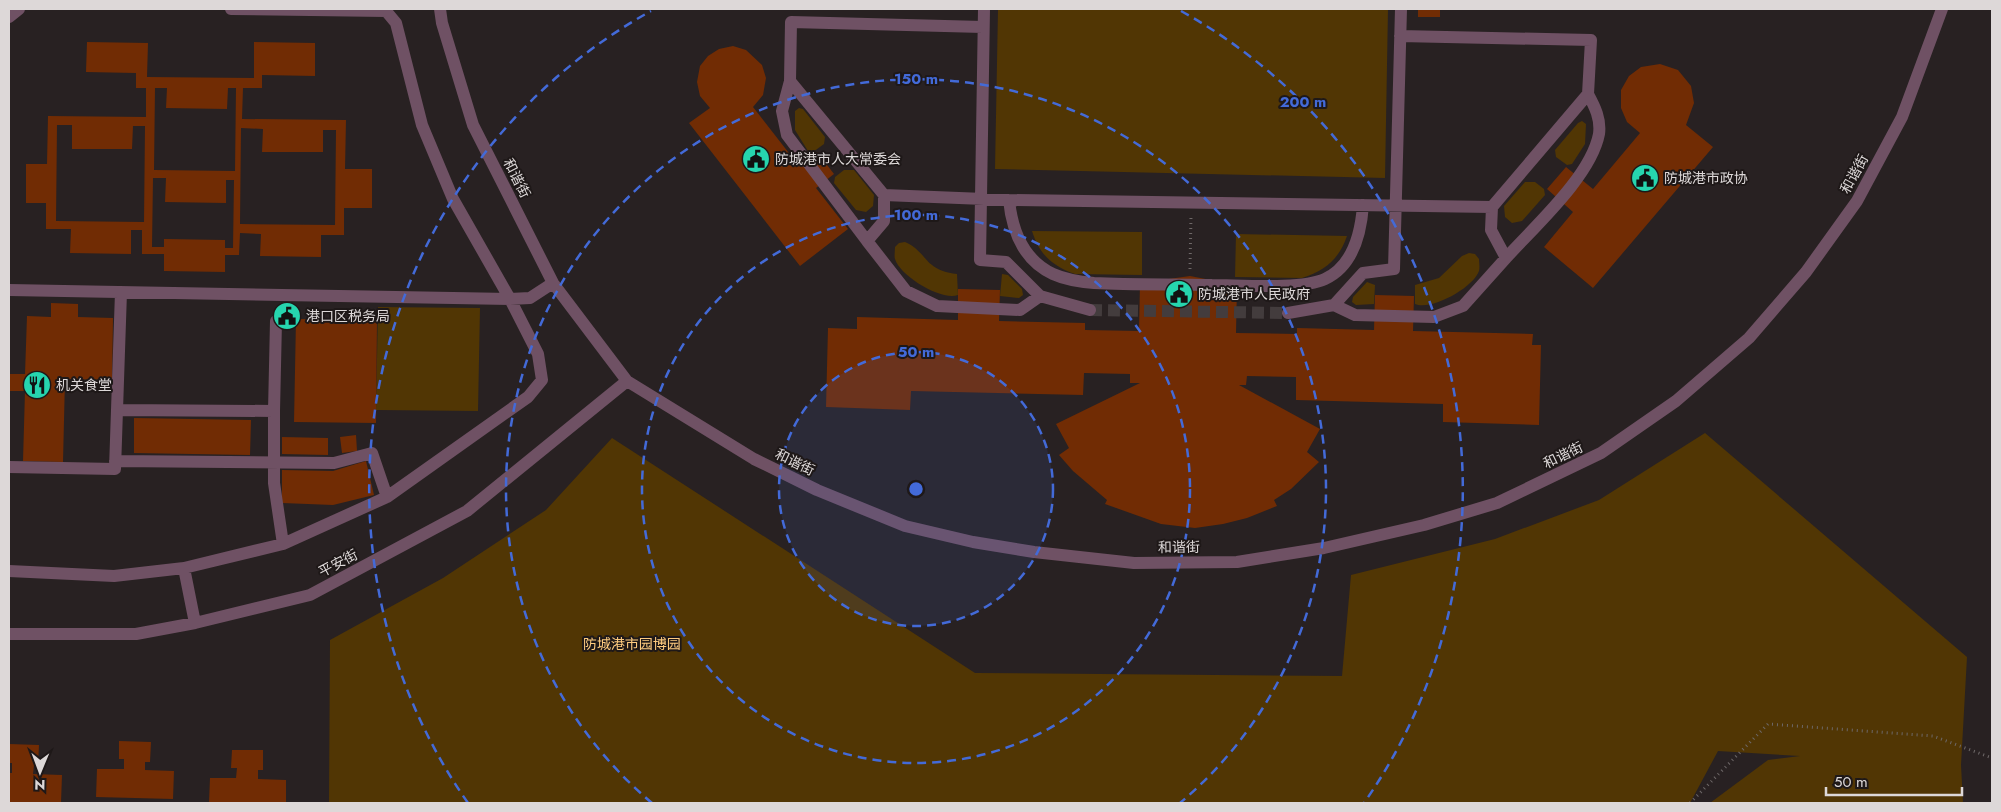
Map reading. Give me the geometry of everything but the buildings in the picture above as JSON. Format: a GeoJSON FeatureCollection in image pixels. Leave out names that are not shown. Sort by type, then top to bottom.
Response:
{"type":"FeatureCollection","features":[{"type":"Feature","properties":{"kind":"street"},"geometry":{"type":"LineString","coordinates":[[9,17],[19,9]]}},
{"type":"Feature","properties":{"kind":"street"},"geometry":{"type":"LineString","coordinates":[[9,572],[114,576],[184,568],[283,544],[387,497],[528,397],[542,380],[538,354],[510,299],[453,199],[422,125],[396,23],[386,11],[231,9]]}},
{"type":"Feature","properties":{"kind":"street","name":"和谐街"},"geometry":{"type":"LineString","coordinates":[[440,9],[442,23],[473,125],[553,283],[627,381],[754,459],[818,490],[905,526],[973,542],[1034,552],[1134,563],[1237,562],[1324,548],[1424,525],[1497,503],[1601,453],[1676,401],[1749,338],[1806,272],[1857,201],[1902,117],[1942,9]]}},
{"type":"Feature","properties":{"kind":"street"},"geometry":{"type":"LineString","coordinates":[[984,9],[980,260],[1006,262],[1040,296],[1090,310]]}},
{"type":"Feature","properties":{"kind":"street"},"geometry":{"type":"LineString","coordinates":[[1334,305],[1363,273],[1394,269],[1401,9]]}},
{"type":"Feature","properties":{"kind":"street"},"geometry":{"type":"LineString","coordinates":[[983,26],[791,22],[790,81],[782,111],[787,135],[906,291],[937,306],[1020,310],[1040,296]]}},
{"type":"Feature","properties":{"kind":"street"},"geometry":{"type":"LineString","coordinates":[[1288,313],[1334,305],[1355,315],[1434,317],[1463,306],[1586,168],[1599,133],[1598,113],[1588,94],[1592,40],[1400,36]]}},
{"type":"Feature","properties":{"kind":"street"},"geometry":{"type":"LineString","coordinates":[[790,81],[884,195],[884,221],[867,241]]}},
{"type":"Feature","properties":{"kind":"street"},"geometry":{"type":"LineString","coordinates":[[1506,258],[1491,230],[1492,207],[1588,94]]}},
{"type":"Feature","properties":{"kind":"street"},"geometry":{"type":"LineString","coordinates":[[884,195],[1009,200],[1492,207]]}},
{"type":"Feature","properties":{"kind":"street"},"geometry":{"type":"LineString","coordinates":[[1009,200],[1011,223],[1026,254],[1053,274],[1092,283],[1288,286],[1324,280],[1342,267],[1354,248],[1361,227],[1363,205]]}},
{"type":"Feature","properties":{"kind":"street"},"geometry":{"type":"LineString","coordinates":[[9,290],[510,299],[530,298],[553,283]]}},
{"type":"Feature","properties":{"kind":"street"},"geometry":{"type":"LineString","coordinates":[[9,467],[115,469],[121,292]]}},
{"type":"Feature","properties":{"kind":"street"},"geometry":{"type":"LineString","coordinates":[[276,322],[274,483],[283,544]]}},
{"type":"Feature","properties":{"kind":"street","name":"平安街"},"geometry":{"type":"LineString","coordinates":[[9,634],[136,634],[196,623],[310,595],[467,511],[627,381]]}},
{"type":"Feature","properties":{"kind":"street"},"geometry":{"type":"LineString","coordinates":[[117,410],[274,411]]}},
{"type":"Feature","properties":{"kind":"street"},"geometry":{"type":"LineString","coordinates":[[115,461],[334,463],[372,453],[387,497]]}},
{"type":"Feature","properties":{"kind":"street"},"geometry":{"type":"LineString","coordinates":[[184,568],[196,623]]}},
{"type":"Feature","properties":{"kind":"path"},"geometry":{"type":"LineString","coordinates":[[1190,284],[1191,203]]}},
{"type":"Feature","properties":{"kind":"path"},"geometry":{"type":"LineString","coordinates":[[1690,803],[1768,724],[1933,736],[1992,758]]}},
{"type":"Feature","properties":{"kind":"green space"},"geometry":{"type":"Polygon","coordinates":[[[998,9],[1388,9],[1385,178],[995,169],[998,9]]]}},
{"type":"Feature","properties":{"kind":"green space"},"geometry":{"type":"Polygon","coordinates":[[[799,108],[803,109],[825,137],[824,144],[813,152],[808,151],[795,130],[795,111],[799,108]]]}},
{"type":"Feature","properties":{"kind":"green space"},"geometry":{"type":"Polygon","coordinates":[[[1582,121],[1586,124],[1585,144],[1572,164],[1567,165],[1556,157],[1555,150],[1578,123],[1582,121]]]}},
{"type":"Feature","properties":{"kind":"green space"},"geometry":{"type":"Polygon","coordinates":[[[844,170],[854,170],[874,195],[873,206],[866,212],[856,210],[834,183],[835,177],[844,170]]]}},
{"type":"Feature","properties":{"kind":"green space"},"geometry":{"type":"Polygon","coordinates":[[[1525,182],[1535,182],[1544,189],[1545,195],[1522,221],[1512,223],[1505,217],[1504,206],[1525,182]]]}},
{"type":"Feature","properties":{"kind":"green space"},"geometry":{"type":"Polygon","coordinates":[[[1032,231],[1142,232],[1142,275],[1075,274],[1067,271],[1053,263],[1043,253],[1032,231]]]}},
{"type":"Feature","properties":{"kind":"green space"},"geometry":{"type":"Polygon","coordinates":[[[1236,234],[1347,236],[1340,251],[1330,263],[1318,272],[1302,278],[1235,277],[1236,234]]]}},
{"type":"Feature","properties":{"kind":"green space"},"geometry":{"type":"Polygon","coordinates":[[[905,242],[938,269],[957,274],[958,295],[951,296],[932,291],[922,286],[898,266],[895,259],[895,247],[899,243],[905,242]]]}},
{"type":"Feature","properties":{"kind":"green space"},"geometry":{"type":"Polygon","coordinates":[[[1469,253],[1475,254],[1479,259],[1479,271],[1469,284],[1441,301],[1431,304],[1415,304],[1415,285],[1439,278],[1462,256],[1469,253]]]}},
{"type":"Feature","properties":{"kind":"green space"},"geometry":{"type":"Polygon","coordinates":[[[1002,274],[1008,275],[1022,289],[1023,295],[1019,298],[1000,296],[1002,274]]]}},
{"type":"Feature","properties":{"kind":"green space"},"geometry":{"type":"Polygon","coordinates":[[[1367,282],[1375,285],[1374,304],[1356,305],[1352,302],[1353,297],[1367,282]]]}},
{"type":"Feature","properties":{"kind":"green space"},"geometry":{"type":"Polygon","coordinates":[[[378,307],[480,308],[478,411],[376,410],[378,307]]]}},
{"type":"Feature","properties":{"kind":"green space","name":"防城港市园博园"},"geometry":{"type":"Polygon","coordinates":[[[1705,433],[1967,657],[1961,765],[1963,803],[1710,803],[1768,760],[1800,756],[1718,751],[1690,803],[329,803],[330,640],[443,578],[546,510],[612,438],[975,673],[1342,676],[1351,575],[1495,539],[1599,500],[1705,433]]]}},
{"type":"Feature","properties":{"kind":"tunnel"},"geometry":{"type":"LineString","coordinates":[[1090,310],[1288,313]]}},
{"type":"Feature","properties":{"kind":"place","name":"防城港市人大常委会"},"geometry":{"type":"Point","coordinates":[756,159]}},
{"type":"Feature","properties":{"kind":"place","name":"防城港市政协"},"geometry":{"type":"Point","coordinates":[1645,178]}},
{"type":"Feature","properties":{"kind":"place","name":"防城港市人民政府"},"geometry":{"type":"Point","coordinates":[1179,294]}},
{"type":"Feature","properties":{"kind":"place","name":"港口区税务局"},"geometry":{"type":"Point","coordinates":[287,316]}},
{"type":"Feature","properties":{"kind":"place","name":"机关食堂"},"geometry":{"type":"Point","coordinates":[37,385]}}]}
